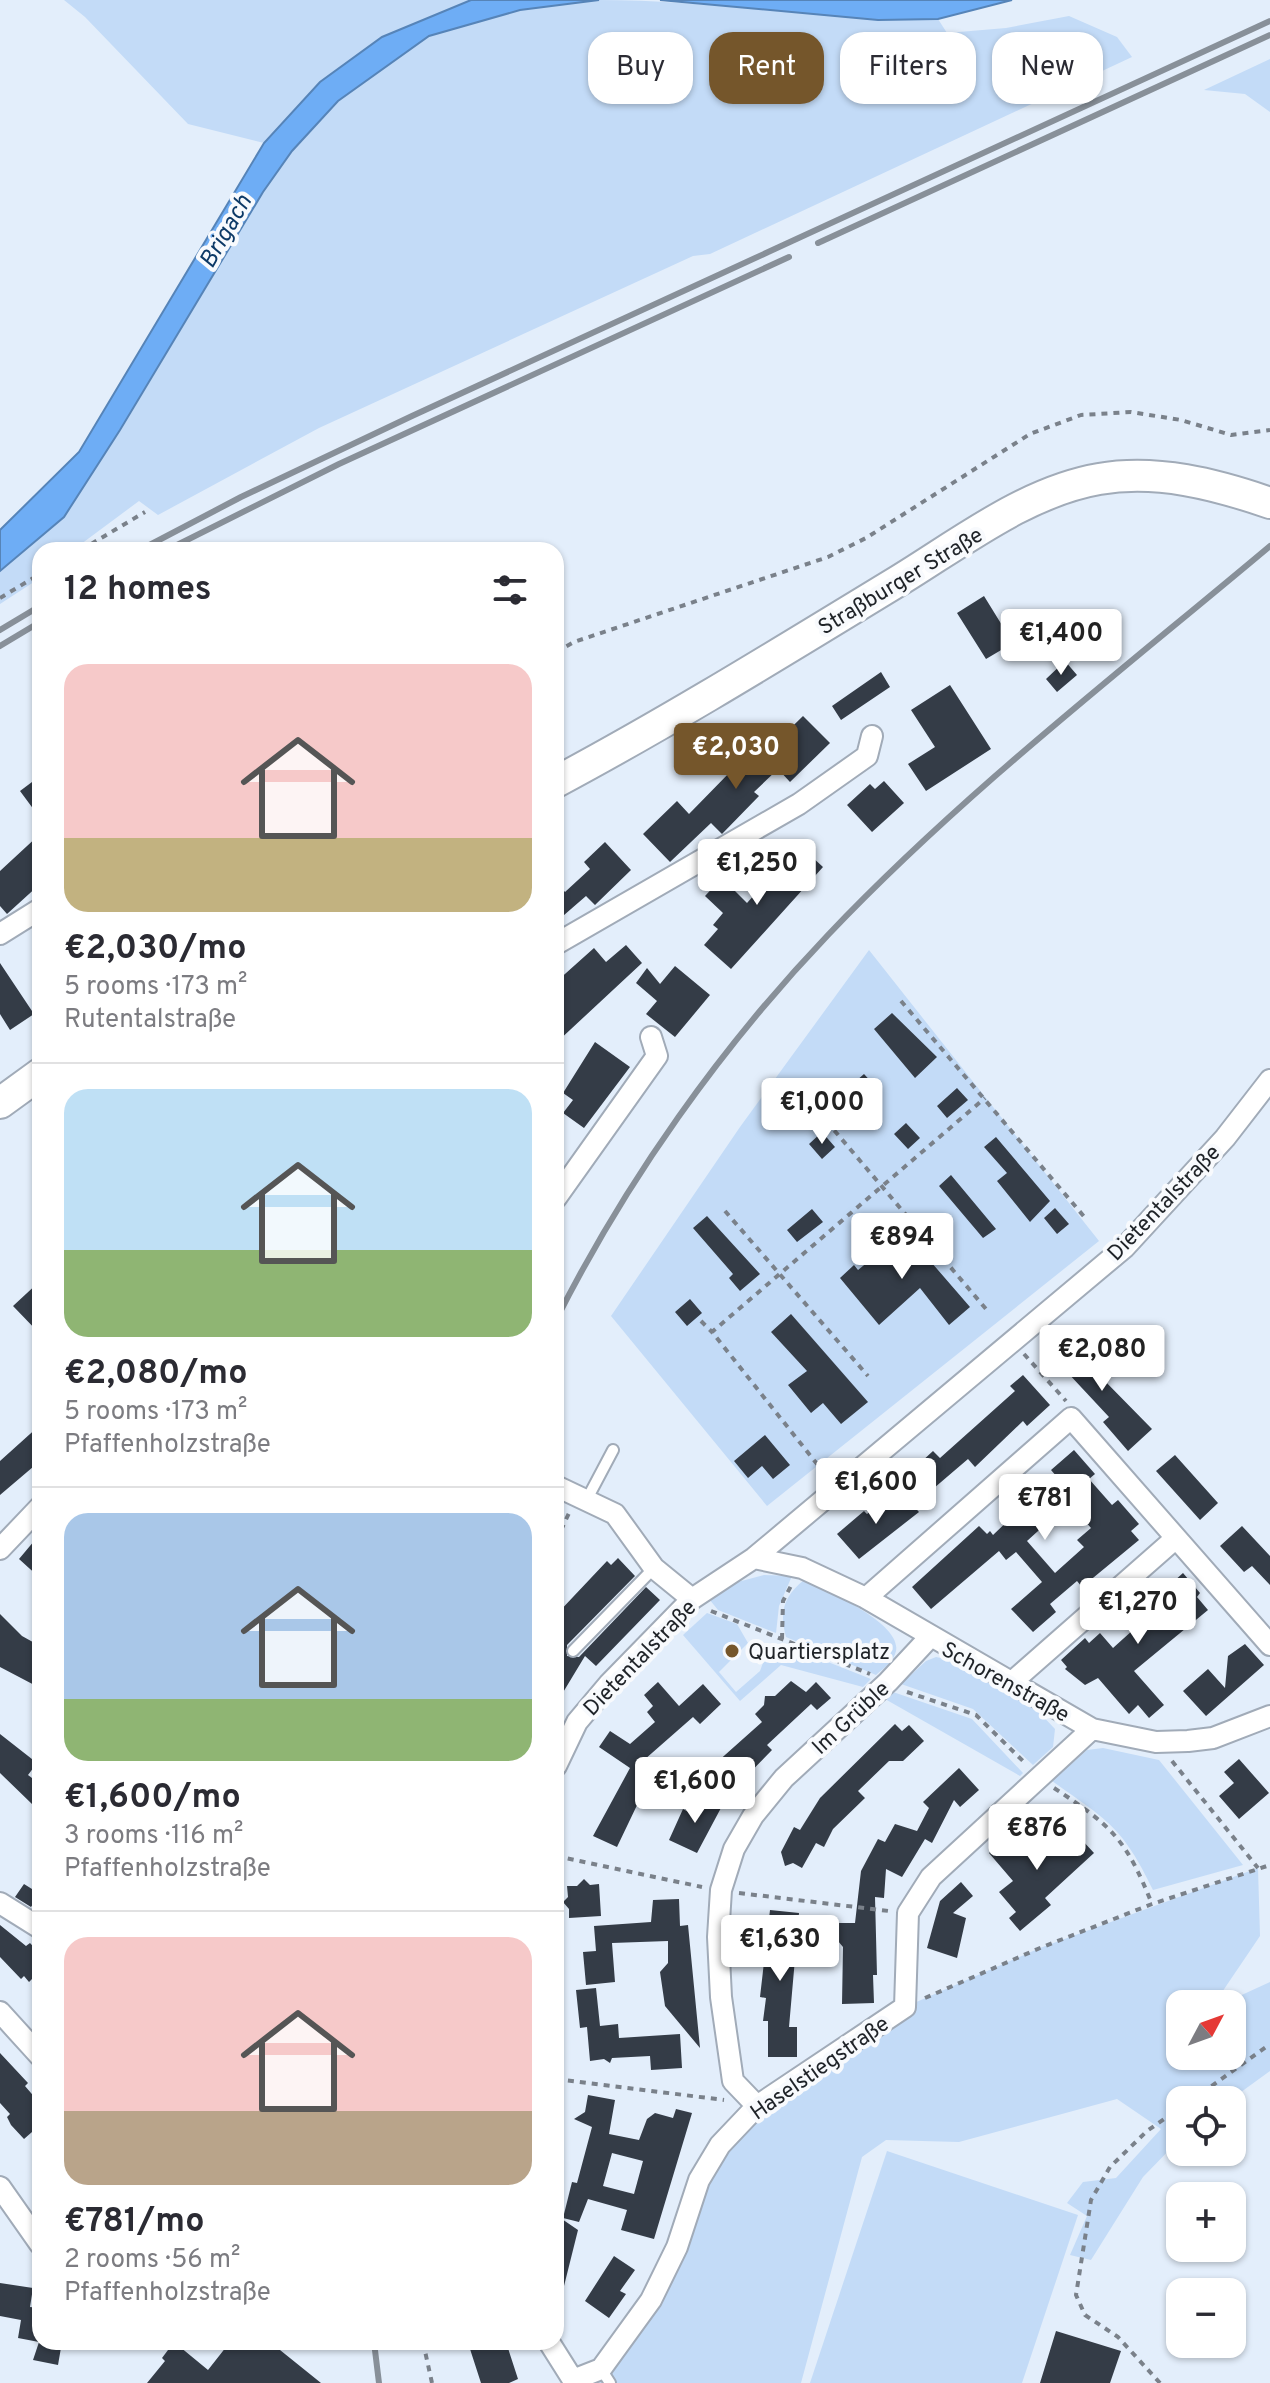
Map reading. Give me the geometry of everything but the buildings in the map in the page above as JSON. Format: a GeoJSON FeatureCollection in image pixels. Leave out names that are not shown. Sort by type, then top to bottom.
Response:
{"type":"FeatureCollection","features":[{"type":"Feature","properties":{"kind":"main road","name":"Straßburger Straße"},"geometry":{"type":"LineString","coordinates":[[564,777],[764,663],[1032,501],[1096,480],[1146,475],[1220,486],[1270,503]]}},
{"type":"Feature","properties":{"kind":"main road"},"geometry":{"type":"LineString","coordinates":[[0,1103],[32,1080]]}},
{"type":"Feature","properties":{"kind":"street"},"geometry":{"type":"LineString","coordinates":[[564,939],[799,804],[867,756],[872,736]]}},
{"type":"Feature","properties":{"kind":"street"},"geometry":{"type":"LineString","coordinates":[[0,934],[32,914]]}},
{"type":"Feature","properties":{"kind":"street"},"geometry":{"type":"LineString","coordinates":[[564,1187],[657,1056],[651,1037]]}},
{"type":"Feature","properties":{"kind":"street","name":"Dietentalstraße"},"geometry":{"type":"LineString","coordinates":[[564,1751],[585,1713],[692,1599],[754,1558],[1013,1341],[1154,1218],[1270,1080]]}},
{"type":"Feature","properties":{"kind":"street"},"geometry":{"type":"LineString","coordinates":[[866,1598],[1071,1418],[1270,1645]]}},
{"type":"Feature","properties":{"kind":"street"},"geometry":{"type":"LineString","coordinates":[[564,1490],[615,1514],[654,1568],[692,1599]]}},
{"type":"Feature","properties":{"kind":"street"},"geometry":{"type":"LineString","coordinates":[[0,1549],[32,1515]]}},
{"type":"Feature","properties":{"kind":"street"},"geometry":{"type":"LineString","coordinates":[[1012,1682],[1176,1538]]}},
{"type":"Feature","properties":{"kind":"street","name":"Schorenstraße"},"geometry":{"type":"LineString","coordinates":[[754,1558],[802,1568],[866,1598],[929,1638],[1092,1729],[1156,1742],[1213,1738],[1270,1716]]}},
{"type":"Feature","properties":{"kind":"street","name":"Im Grüble"},"geometry":{"type":"LineString","coordinates":[[757,2106],[733,2081],[726,2050],[718,1937],[721,1890],[734,1849],[768,1796],[888,1682],[929,1638]]}},
{"type":"Feature","properties":{"kind":"street","name":"Haselstiegstraße"},"geometry":{"type":"LineString","coordinates":[[573,2382],[605,2376],[651,2300],[677,2247],[699,2180],[720,2145],[757,2106],[905,2007],[908,1913],[931,1877],[1092,1729]]}},
{"type":"Feature","properties":{"kind":"street"},"geometry":{"type":"LineString","coordinates":[[0,1903],[32,1923]]}},
{"type":"Feature","properties":{"kind":"street"},"geometry":{"type":"LineString","coordinates":[[0,2012],[32,2047]]}},
{"type":"Feature","properties":{"kind":"street"},"geometry":{"type":"LineString","coordinates":[[0,2187],[32,2233]]}},
{"type":"Feature","properties":{"kind":"street"},"geometry":{"type":"LineString","coordinates":[[554,2350],[573,2382]]}},
{"type":"Feature","properties":{"kind":"lane"},"geometry":{"type":"LineString","coordinates":[[582,1499],[613,1450]]}},
{"type":"Feature","properties":{"kind":"lane"},"geometry":{"type":"LineString","coordinates":[[573,1651],[654,1568]]}},
{"type":"Feature","properties":{"kind":"path"},"geometry":{"type":"LineString","coordinates":[[564,648],[828,557],[866,538],[1030,434],[1081,415],[1131,412],[1181,420],[1231,435],[1270,430]]}},
{"type":"Feature","properties":{"kind":"path"},"geometry":{"type":"LineString","coordinates":[[94,542],[145,512]]}},
{"type":"Feature","properties":{"kind":"path"},"geometry":{"type":"LineString","coordinates":[[0,598],[32,579]]}},
{"type":"Feature","properties":{"kind":"path"},"geometry":{"type":"LineString","coordinates":[[901,1001],[1087,1220]]}},
{"type":"Feature","properties":{"kind":"path"},"geometry":{"type":"LineString","coordinates":[[712,1332],[985,1098]]}},
{"type":"Feature","properties":{"kind":"path"},"geometry":{"type":"LineString","coordinates":[[811,1103],[986,1309]]}},
{"type":"Feature","properties":{"kind":"path"},"geometry":{"type":"LineString","coordinates":[[725,1211],[868,1376]]}},
{"type":"Feature","properties":{"kind":"path"},"geometry":{"type":"LineString","coordinates":[[701,1321],[836,1488]]}},
{"type":"Feature","properties":{"kind":"path"},"geometry":{"type":"LineString","coordinates":[[1013,1341],[1069,1405],[1071,1418]]}},
{"type":"Feature","properties":{"kind":"path"},"geometry":{"type":"LineString","coordinates":[[564,1528],[582,1499]]}},
{"type":"Feature","properties":{"kind":"path"},"geometry":{"type":"LineString","coordinates":[[782,1639],[783,1601],[802,1568]]}},
{"type":"Feature","properties":{"kind":"path"},"geometry":{"type":"LineString","coordinates":[[692,1599],[713,1612],[888,1682],[901,1690],[976,1715],[1038,1777],[1099,1818],[1132,1855],[1152,1904]]}},
{"type":"Feature","properties":{"kind":"path"},"geometry":{"type":"LineString","coordinates":[[1156,1742],[1258,1868]]}},
{"type":"Feature","properties":{"kind":"path"},"geometry":{"type":"LineString","coordinates":[[905,2007],[1040,1948],[1152,1904],[1270,1865]]}},
{"type":"Feature","properties":{"kind":"path"},"geometry":{"type":"LineString","coordinates":[[1212,2086],[1270,2044]]}},
{"type":"Feature","properties":{"kind":"path"},"geometry":{"type":"LineString","coordinates":[[564,2080],[757,2106]]}},
{"type":"Feature","properties":{"kind":"path"},"geometry":{"type":"LineString","coordinates":[[1160,2383],[1118,2337],[1085,2315],[1076,2295],[1091,2200],[1110,2167],[1147,2131],[1166,2118]]}},
{"type":"Feature","properties":{"kind":"path"},"geometry":{"type":"LineString","coordinates":[[425,2350],[432,2383]]}},
{"type":"Feature","properties":{"kind":"shaded area"},"geometry":{"type":"Polygon","coordinates":[[[64,0],[471,0],[382,37],[320,82],[264,143],[188,124],[85,17],[64,0]]]}},
{"type":"Feature","properties":{"kind":"shaded area"},"geometry":{"type":"Polygon","coordinates":[[[599,0],[684,3],[853,17],[938,19],[946,32],[840,32],[840,104],[976,104],[976,32],[959,32],[1006,28],[1069,16],[1117,37],[1132,57],[1103,71],[1103,32],[992,32],[992,104],[1031,104],[710,254],[693,256],[319,428],[158,515],[139,501],[84,542],[34,542],[64,516],[121,430],[263,192],[292,151],[338,101],[429,36],[520,10],[599,0]]]}},
{"type":"Feature","properties":{"kind":"shaded area"},"geometry":{"type":"Polygon","coordinates":[[[1270,59],[1270,112],[1245,94],[1204,90],[1270,59]]]}},
{"type":"Feature","properties":{"kind":"shaded area"},"geometry":{"type":"Polygon","coordinates":[[[32,544],[32,583],[0,604],[0,571],[32,544]]]}},
{"type":"Feature","properties":{"kind":"shaded area"},"geometry":{"type":"Polygon","coordinates":[[[869,950],[1099,1241],[767,1506],[611,1316],[740,1127],[869,950]]]}},
{"type":"Feature","properties":{"kind":"shaded area"},"geometry":{"type":"Polygon","coordinates":[[[764,1575],[792,1576],[779,1606],[776,1633],[718,1610],[709,1599],[734,1583],[764,1575]]]}},
{"type":"Feature","properties":{"kind":"shaded area"},"geometry":{"type":"Polygon","coordinates":[[[804,1580],[860,1609],[875,1619],[895,1640],[895,1655],[876,1675],[786,1637],[783,1620],[785,1605],[804,1580]]]}},
{"type":"Feature","properties":{"kind":"shaded area"},"geometry":{"type":"Polygon","coordinates":[[[707,1613],[737,1624],[748,1643],[719,1672],[736,1692],[760,1671],[768,1649],[780,1643],[871,1679],[863,1687],[781,1665],[740,1701],[683,1635],[707,1613]]]}},
{"type":"Feature","properties":{"kind":"shaded area"},"geometry":{"type":"Polygon","coordinates":[[[936,1657],[950,1660],[1035,1708],[1055,1729],[1053,1747],[1033,1765],[973,1709],[901,1684],[926,1661],[936,1657]]]}},
{"type":"Feature","properties":{"kind":"shaded area"},"geometry":{"type":"Polygon","coordinates":[[[893,1692],[972,1719],[1023,1773],[1020,1776],[885,1699],[893,1692]]]}},
{"type":"Feature","properties":{"kind":"shaded area"},"geometry":{"type":"Polygon","coordinates":[[[1103,1748],[1159,1760],[1243,1865],[1153,1890],[1132,1852],[1112,1826],[1052,1781],[1087,1750],[1103,1748]]]}},
{"type":"Feature","properties":{"kind":"shaded area"},"geometry":{"type":"Polygon","coordinates":[[[1258,1868],[1260,1936],[1223,1990],[1166,1990],[1166,2070],[1246,2070],[1246,1993],[1270,1982],[1270,2071],[1246,2088],[1166,2086],[1166,2153],[1143,2177],[1091,2260],[1070,2255],[1087,2216],[1067,2203],[1083,2182],[1116,2178],[1161,2129],[1117,2099],[959,2142],[886,2140],[862,2157],[801,2383],[572,2383],[601,2369],[651,2300],[720,2145],[905,2007],[1040,1948],[1258,1868]]]}},
{"type":"Feature","properties":{"kind":"shaded area"},"geometry":{"type":"Polygon","coordinates":[[[887,2151],[1078,2215],[1022,2383],[810,2383],[887,2151]]]}},
{"type":"Feature","properties":{"kind":"water","name":"Brigach"},"geometry":{"type":"Polygon","coordinates":[[[471,0],[599,0],[520,10],[429,36],[338,101],[292,151],[263,192],[64,517],[0,571],[0,530],[79,452],[264,143],[320,82],[382,37],[471,0]]]}},
{"type":"Feature","properties":{"kind":"water"},"geometry":{"type":"Polygon","coordinates":[[[660,0],[1012,0],[938,19],[878,20],[660,0]]]}},
{"type":"Feature","properties":{"kind":"railway"},"geometry":{"type":"LineString","coordinates":[[155,542],[241,497],[412,416],[1270,21]]}},
{"type":"Feature","properties":{"kind":"railway"},"geometry":{"type":"LineString","coordinates":[[818,243],[1270,35]]}},
{"type":"Feature","properties":{"kind":"railway"},"geometry":{"type":"LineString","coordinates":[[183,542],[339,464],[789,257]]}},
{"type":"Feature","properties":{"kind":"railway"},"geometry":{"type":"LineString","coordinates":[[564,1305],[613,1217],[678,1117],[750,1023],[828,935],[988,783],[1270,546]]}},
{"type":"Feature","properties":{"kind":"railway"},"geometry":{"type":"LineString","coordinates":[[0,630],[32,611]]}},
{"type":"Feature","properties":{"kind":"railway"},"geometry":{"type":"LineString","coordinates":[[0,646],[32,627]]}},
{"type":"Feature","properties":{"kind":"railway"},"geometry":{"type":"LineString","coordinates":[[375,2350],[379,2383]]}},
{"type":"Feature","properties":{"kind":"place","name":"Quartiersplatz"},"geometry":{"type":"Point","coordinates":[732,1651]}}]}
